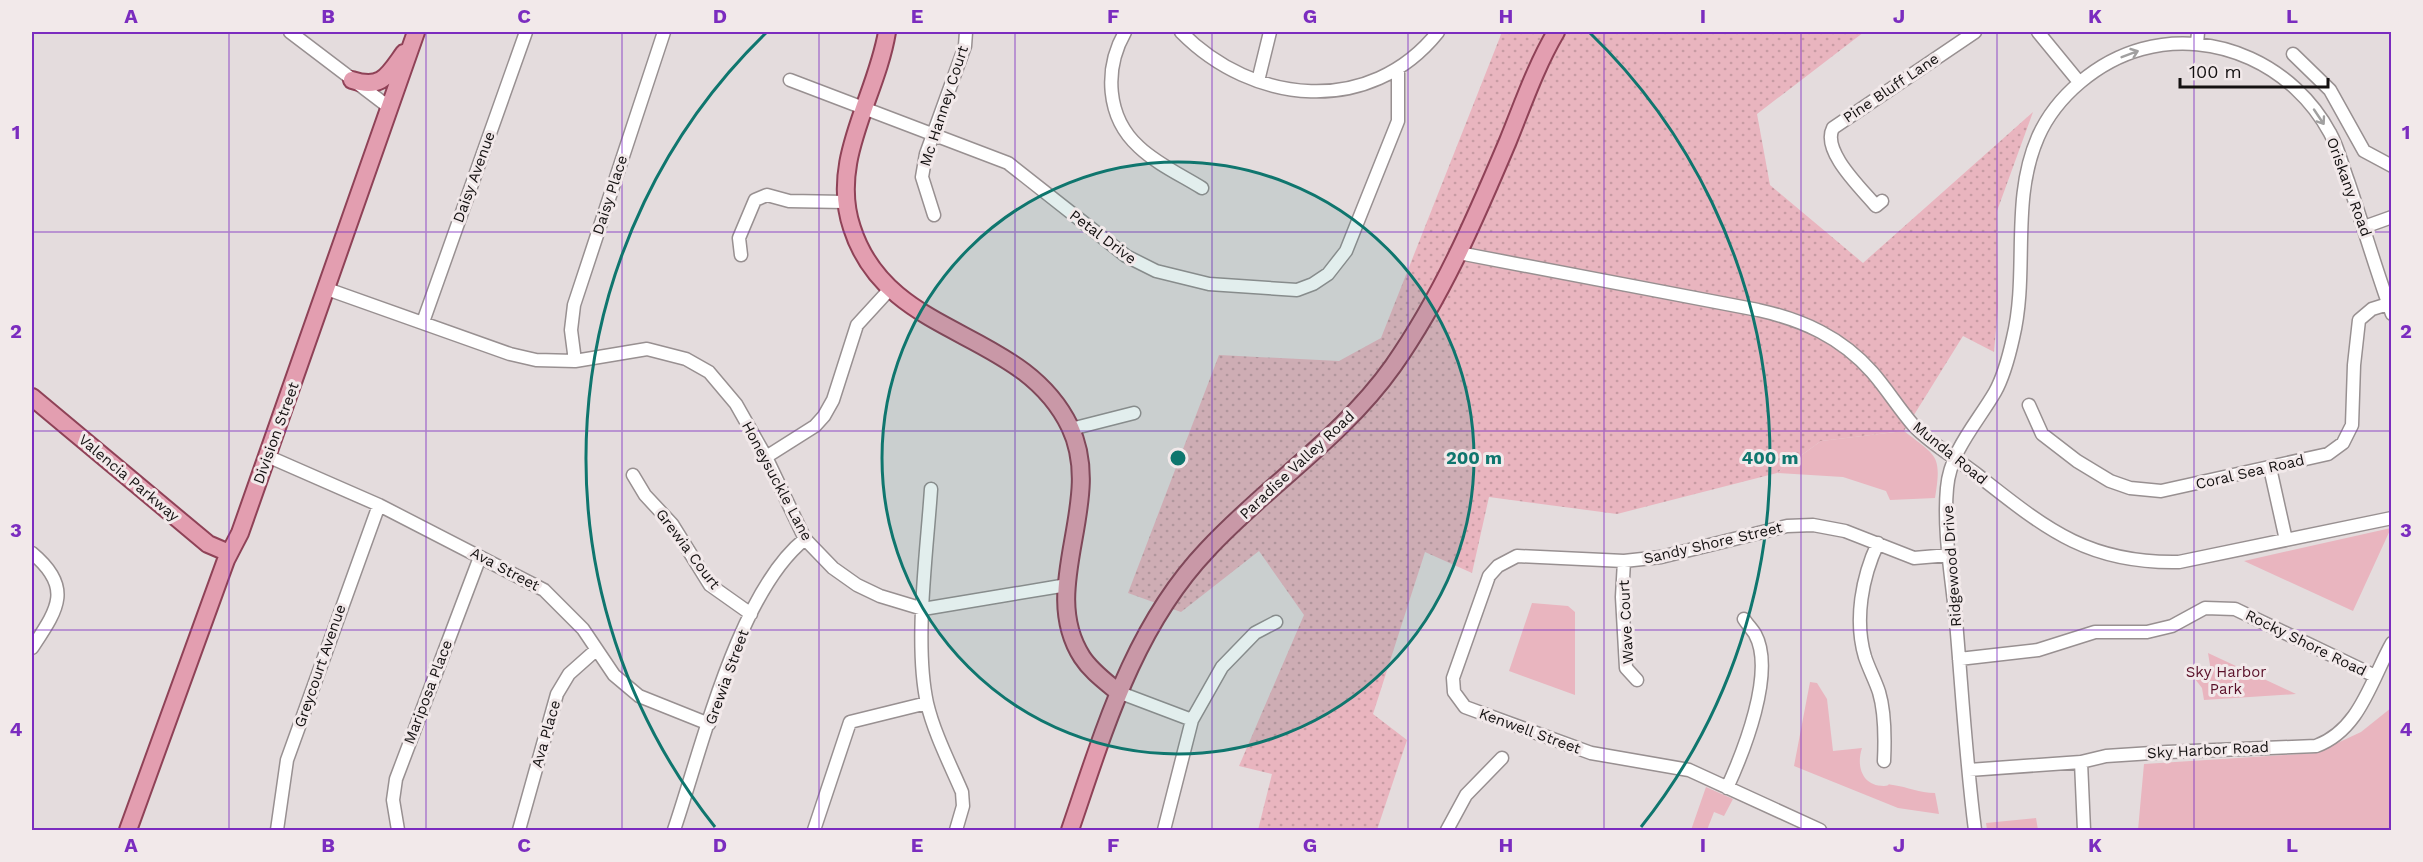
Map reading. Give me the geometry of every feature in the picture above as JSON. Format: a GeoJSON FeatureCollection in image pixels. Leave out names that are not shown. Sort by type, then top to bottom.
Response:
{"type":"FeatureCollection","features":[{"type":"Feature","properties":{"kind":"main road"},"geometry":{"type":"LineString","coordinates":[[887,32],[882,62],[848,156],[845,202],[861,252],[874,273],[905,304],[1000,354],[1043,386],[1071,429],[1079,459],[1082,487],[1081,510],[1067,585],[1068,622],[1081,657],[1090,668],[1118,692]]}},
{"type":"Feature","properties":{"kind":"main road","name":"Paradise Valley Road"},"geometry":{"type":"LineString","coordinates":[[1070,831],[1118,692],[1160,610],[1186,573],[1252,505],[1309,457],[1359,407],[1392,368],[1431,307],[1459,253],[1556,32]]}},
{"type":"Feature","properties":{"kind":"main road"},"geometry":{"type":"LineString","coordinates":[[352,80],[368,86],[379,83],[414,37]]}},
{"type":"Feature","properties":{"kind":"main road","name":"Division Street"},"geometry":{"type":"LineString","coordinates":[[128,831],[229,553],[240,533],[414,37]]}},
{"type":"Feature","properties":{"kind":"main road","name":"Valencia Parkway"},"geometry":{"type":"LineString","coordinates":[[32,397],[208,544],[229,553]]}},
{"type":"Feature","properties":{"kind":"street"},"geometry":{"type":"LineString","coordinates":[[290,32],[390,108]]}},
{"type":"Feature","properties":{"kind":"street","name":"Daisy Avenue"},"geometry":{"type":"LineString","coordinates":[[423,322],[526,32]]}},
{"type":"Feature","properties":{"kind":"street","name":"Daisy Place"},"geometry":{"type":"LineString","coordinates":[[575,361],[571,330],[574,305],[664,32]]}},
{"type":"Feature","properties":{"kind":"street","name":"Mc Hanney Court"},"geometry":{"type":"LineString","coordinates":[[934,215],[922,177],[932,136],[965,46],[966,32]]}},
{"type":"Feature","properties":{"kind":"street"},"geometry":{"type":"LineString","coordinates":[[1125,32],[1115,52],[1111,75],[1112,99],[1120,121],[1141,149],[1202,188]]}},
{"type":"Feature","properties":{"kind":"street"},"geometry":{"type":"LineString","coordinates":[[1181,32],[1215,60],[1258,81],[1299,90],[1328,91],[1356,87],[1398,70],[1416,56],[1438,32]]}},
{"type":"Feature","properties":{"kind":"street"},"geometry":{"type":"LineString","coordinates":[[1258,81],[1270,32]]}},
{"type":"Feature","properties":{"kind":"street","name":"Pine Bluff Lane"},"geometry":{"type":"LineString","coordinates":[[1882,201],[1876,206],[1833,152],[1830,139],[1833,128],[1975,32]]}},
{"type":"Feature","properties":{"kind":"street"},"geometry":{"type":"LineString","coordinates":[[2041,32],[2079,82]]}},
{"type":"Feature","properties":{"kind":"street","name":"Oriskany Road"},"geometry":{"type":"LineString","coordinates":[[2079,82],[2137,51],[2197,38],[2255,60],[2305,97],[2331,134],[2390,309]]}},
{"type":"Feature","properties":{"kind":"street"},"geometry":{"type":"LineString","coordinates":[[2293,54],[2330,90],[2364,151],[2391,166]]}},
{"type":"Feature","properties":{"kind":"street","name":"Petal Drive"},"geometry":{"type":"LineString","coordinates":[[790,80],[932,136],[1008,163],[1126,256],[1156,271],[1209,284],[1297,290],[1313,284],[1328,274],[1346,251],[1398,121],[1398,70]]}},
{"type":"Feature","properties":{"kind":"street","name":"Ridgewood Drive"},"geometry":{"type":"LineString","coordinates":[[1975,831],[1949,555],[1947,487],[1955,458],[1968,431],[1996,390],[2013,340],[2018,318],[2022,195],[2031,153],[2040,132],[2059,103],[2079,82]]}},
{"type":"Feature","properties":{"kind":"street"},"geometry":{"type":"LineString","coordinates":[[741,255],[739,238],[755,200],[767,195],[789,201],[845,202]]}},
{"type":"Feature","properties":{"kind":"street"},"geometry":{"type":"LineString","coordinates":[[2364,227],[2391,217]]}},
{"type":"Feature","properties":{"kind":"street","name":"Munda Road"},"geometry":{"type":"LineString","coordinates":[[1459,253],[1758,310],[1805,322],[1838,341],[1863,364],[1915,427],[1955,458],[2059,535],[2111,556],[2150,562],[2178,562],[2391,518]]}},
{"type":"Feature","properties":{"kind":"street","name":"Honeysuckle Lane"},"geometry":{"type":"LineString","coordinates":[[327,289],[510,354],[536,360],[575,361],[647,349],[686,359],[710,372],[736,404],[766,457],[805,539],[833,568],[856,585],[880,596],[923,609],[1067,585]]}},
{"type":"Feature","properties":{"kind":"street"},"geometry":{"type":"LineString","coordinates":[[766,457],[815,426],[824,416],[833,400],[857,325],[890,289]]}},
{"type":"Feature","properties":{"kind":"street","name":"Coral Sea Road"},"geometry":{"type":"LineString","coordinates":[[2030,405],[2042,434],[2076,461],[2110,481],[2130,488],[2161,491],[2328,454],[2343,443],[2352,425],[2359,320],[2372,309],[2390,309]]}},
{"type":"Feature","properties":{"kind":"street"},"geometry":{"type":"LineString","coordinates":[[1071,429],[1134,413]]}},
{"type":"Feature","properties":{"kind":"street","name":"Ava Street"},"geometry":{"type":"LineString","coordinates":[[267,456],[379,505],[544,590],[566,609],[614,675],[639,696],[709,724]]}},
{"type":"Feature","properties":{"kind":"street"},"geometry":{"type":"LineString","coordinates":[[2270,468],[2286,540]]}},
{"type":"Feature","properties":{"kind":"street","name":"Grewia Court"},"geometry":{"type":"LineString","coordinates":[[633,475],[645,495],[672,524],[710,585],[751,614]]}},
{"type":"Feature","properties":{"kind":"street"},"geometry":{"type":"LineString","coordinates":[[931,489],[923,609],[923,669],[927,703],[962,792],[963,806],[956,831]]}},
{"type":"Feature","properties":{"kind":"street","name":"Greycourt Avenue"},"geometry":{"type":"LineString","coordinates":[[277,831],[287,760],[379,505]]}},
{"type":"Feature","properties":{"kind":"street","name":"Sandy Shore Street"},"geometry":{"type":"LineString","coordinates":[[1579,560],[1624,561],[1661,557],[1787,526],[1813,525],[1878,543],[1914,558],[1949,555]]}},
{"type":"Feature","properties":{"kind":"street","name":"Grewia Street"},"geometry":{"type":"LineString","coordinates":[[674,831],[738,640],[771,573],[805,539]]}},
{"type":"Feature","properties":{"kind":"street"},"geometry":{"type":"LineString","coordinates":[[1878,543],[1866,574],[1860,620],[1864,655],[1880,694],[1885,743],[1884,761]]}},
{"type":"Feature","properties":{"kind":"street"},"geometry":{"type":"LineString","coordinates":[[32,553],[54,576],[58,592],[52,618],[32,648]]}},
{"type":"Feature","properties":{"kind":"street","name":"Kenwell Street"},"geometry":{"type":"LineString","coordinates":[[1579,560],[1517,556],[1498,566],[1489,576],[1454,671],[1452,685],[1457,698],[1469,710],[1591,753],[1689,770],[1820,831]]}},
{"type":"Feature","properties":{"kind":"street","name":"Mariposa Place"},"geometry":{"type":"LineString","coordinates":[[398,831],[393,800],[396,779],[480,557]]}},
{"type":"Feature","properties":{"kind":"street","name":"Wave Court"},"geometry":{"type":"LineString","coordinates":[[1624,561],[1622,597],[1626,668],[1636,680]]}},
{"type":"Feature","properties":{"kind":"street","name":"Rocky Shore Road"},"geometry":{"type":"LineString","coordinates":[[1959,659],[2038,650],[2095,632],[2147,633],[2172,626],[2205,608],[2235,609],[2375,676]]}},
{"type":"Feature","properties":{"kind":"street"},"geometry":{"type":"LineString","coordinates":[[1727,788],[1744,750],[1759,688],[1759,648],[1756,635],[1743,619]]}},
{"type":"Feature","properties":{"kind":"street"},"geometry":{"type":"LineString","coordinates":[[1164,831],[1192,720],[1222,668],[1255,633],[1276,622]]}},
{"type":"Feature","properties":{"kind":"street","name":"Sky Harbor Road"},"geometry":{"type":"LineString","coordinates":[[1969,770],[2081,762],[2106,756],[2256,746],[2316,746],[2333,738],[2349,726],[2391,643]]}},
{"type":"Feature","properties":{"kind":"street","name":"Ava Place"},"geometry":{"type":"LineString","coordinates":[[519,831],[557,694],[569,674],[596,650]]}},
{"type":"Feature","properties":{"kind":"street"},"geometry":{"type":"LineString","coordinates":[[1118,692],[1192,720]]}},
{"type":"Feature","properties":{"kind":"street"},"geometry":{"type":"LineString","coordinates":[[814,831],[850,722],[927,703]]}},
{"type":"Feature","properties":{"kind":"street"},"geometry":{"type":"LineString","coordinates":[[1447,831],[1466,795],[1502,758]]}},
{"type":"Feature","properties":{"kind":"street"},"geometry":{"type":"LineString","coordinates":[[2081,762],[2084,831]]}},
{"type":"Feature","properties":{"kind":"green space"},"geometry":{"type":"Polygon","coordinates":[[[1502,32],[1864,32],[1757,114],[1770,185],[1863,263],[2033,112],[1997,211],[1998,308],[1994,352],[1963,336],[1904,431],[1821,441],[1777,473],[1617,514],[1489,497],[1472,573],[1425,552],[1373,714],[1407,740],[1377,830],[1258,830],[1272,774],[1239,766],[1304,615],[1259,551],[1181,612],[1128,593],[1219,355],[1339,361],[1381,338],[1502,32]]]}},
{"type":"Feature","properties":{"kind":"green space"},"geometry":{"type":"Polygon","coordinates":[[[1904,431],[1930,452],[1937,464],[1935,498],[1890,500],[1886,491],[1843,477],[1777,473],[1821,441],[1904,431]]]}},
{"type":"Feature","properties":{"kind":"green space"},"geometry":{"type":"Polygon","coordinates":[[[2391,528],[2353,611],[2244,561],[2391,528]]]}},
{"type":"Feature","properties":{"kind":"green space"},"geometry":{"type":"Polygon","coordinates":[[[1532,603],[1568,606],[1575,612],[1575,695],[1509,671],[1532,603]]]}},
{"type":"Feature","properties":{"kind":"green space","name":"Sky Harbor Park"},"geometry":{"type":"Polygon","coordinates":[[[2208,653],[2296,694],[2204,700],[2202,688],[2195,679],[2211,671],[2208,653]]]}},
{"type":"Feature","properties":{"kind":"green space"},"geometry":{"type":"Polygon","coordinates":[[[1810,682],[1817,683],[1827,699],[1833,751],[1862,748],[1860,762],[1862,774],[1870,783],[1884,786],[1889,784],[1935,793],[1939,814],[1898,808],[1794,766],[1810,682]]]}},
{"type":"Feature","properties":{"kind":"green space"},"geometry":{"type":"Polygon","coordinates":[[[2391,708],[2391,830],[2138,830],[2144,764],[2316,753],[2361,732],[2391,708]]]}},
{"type":"Feature","properties":{"kind":"green space"},"geometry":{"type":"Polygon","coordinates":[[[1706,787],[1733,799],[1724,816],[1714,812],[1707,830],[1691,830],[1706,787]]]}},
{"type":"Feature","properties":{"kind":"green space"},"geometry":{"type":"Polygon","coordinates":[[[2036,818],[2038,830],[1987,830],[1986,823],[2036,818]]]}}]}
